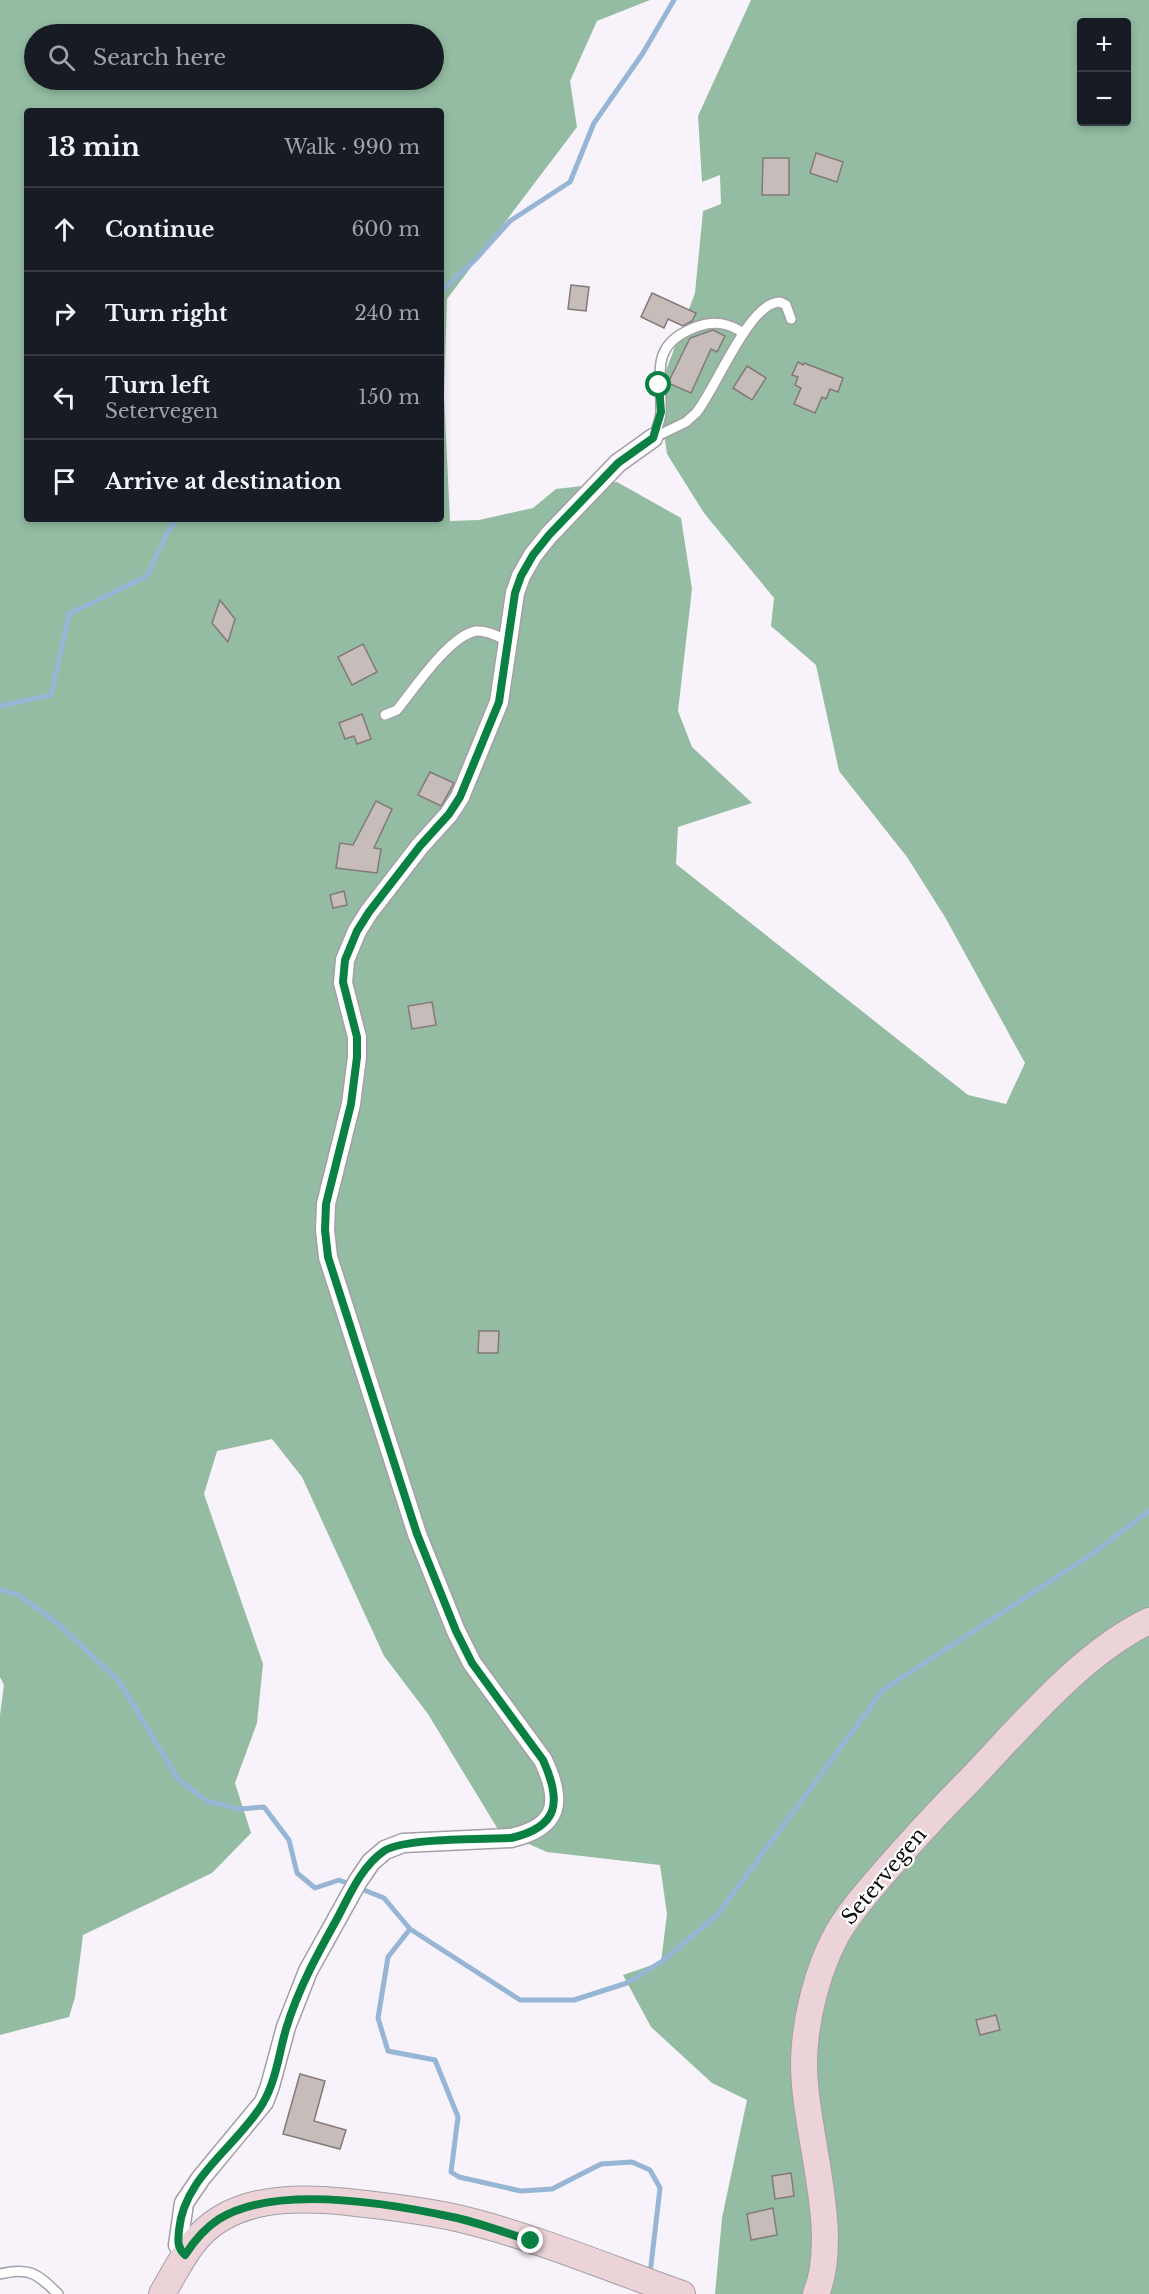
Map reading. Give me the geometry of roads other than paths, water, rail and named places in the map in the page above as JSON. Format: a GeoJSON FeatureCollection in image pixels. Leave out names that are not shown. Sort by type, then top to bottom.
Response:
{"type":"FeatureCollection","features":[{"type":"Feature","properties":{"kind":"main road","name":"Setervegen"},"geometry":{"type":"LineString","coordinates":[[816,2294],[825,2269],[825,2250],[820,2191],[804,2086],[804,2058],[812,2005],[820,1974],[837,1935],[862,1898],[916,1836],[1031,1716],[1102,1650],[1121,1636],[1149,1621]]}},
{"type":"Feature","properties":{"kind":"main road"},"geometry":{"type":"LineString","coordinates":[[162,2294],[185,2255],[205,2230],[219,2219],[251,2205],[286,2200],[327,2200],[406,2209],[458,2219],[531,2241],[682,2294]]}},
{"type":"Feature","properties":{"kind":"street"},"geometry":{"type":"LineString","coordinates":[[185,2255],[178,2245],[184,2204],[201,2178],[264,2102],[286,2027],[308,1971],[371,1862],[385,1850],[403,1843],[511,1838],[524,1835],[537,1829],[547,1820],[554,1804],[550,1776],[543,1760],[472,1663],[456,1631],[417,1534],[328,1257],[325,1230],[326,1204],[351,1104],[357,1057],[357,1037],[343,982],[345,960],[357,931],[369,912],[420,846],[449,814],[460,797],[499,702],[515,593],[521,576],[533,555],[549,535],[618,463],[653,438]]}},
{"type":"Feature","properties":{"kind":"lane"},"geometry":{"type":"LineString","coordinates":[[653,438],[686,422],[696,413],[744,333],[761,310],[775,302],[786,305],[791,319]]}},
{"type":"Feature","properties":{"kind":"lane"},"geometry":{"type":"LineString","coordinates":[[653,438],[661,412],[659,371],[666,349],[672,341],[690,330],[716,322],[731,325],[744,333]]}},
{"type":"Feature","properties":{"kind":"lane"},"geometry":{"type":"LineString","coordinates":[[385,715],[397,710],[449,646],[464,636],[483,632],[508,641]]}},
{"type":"Feature","properties":{"kind":"lane"},"geometry":{"type":"LineString","coordinates":[[0,2274],[19,2269],[28,2271],[44,2280],[58,2294]]}},
{"type":"Feature","properties":{"kind":"waterway"},"geometry":{"type":"LineString","coordinates":[[444,288],[475,260],[510,221],[570,182],[594,123],[643,53],[674,0]]}},
{"type":"Feature","properties":{"kind":"waterway"},"geometry":{"type":"LineString","coordinates":[[0,706],[51,695],[69,614],[147,576],[168,531],[176,522]]}},
{"type":"Feature","properties":{"kind":"waterway"},"geometry":{"type":"LineString","coordinates":[[410,1929],[520,2000],[574,2000],[627,1983],[664,1960],[718,1914],[883,1690],[1092,1554],[1149,1511]]}},
{"type":"Feature","properties":{"kind":"waterway"},"geometry":{"type":"LineString","coordinates":[[0,1590],[17,1594],[57,1623],[119,1681],[178,1779],[207,1801],[239,1809],[264,1807],[289,1840],[297,1873],[315,1888],[339,1880],[384,1898],[410,1929],[388,1957],[378,2018],[388,2051],[435,2060],[458,2117],[451,2172],[459,2177],[521,2191],[552,2189],[601,2164],[632,2162],[650,2170],[660,2188],[650,2274]]}}]}
